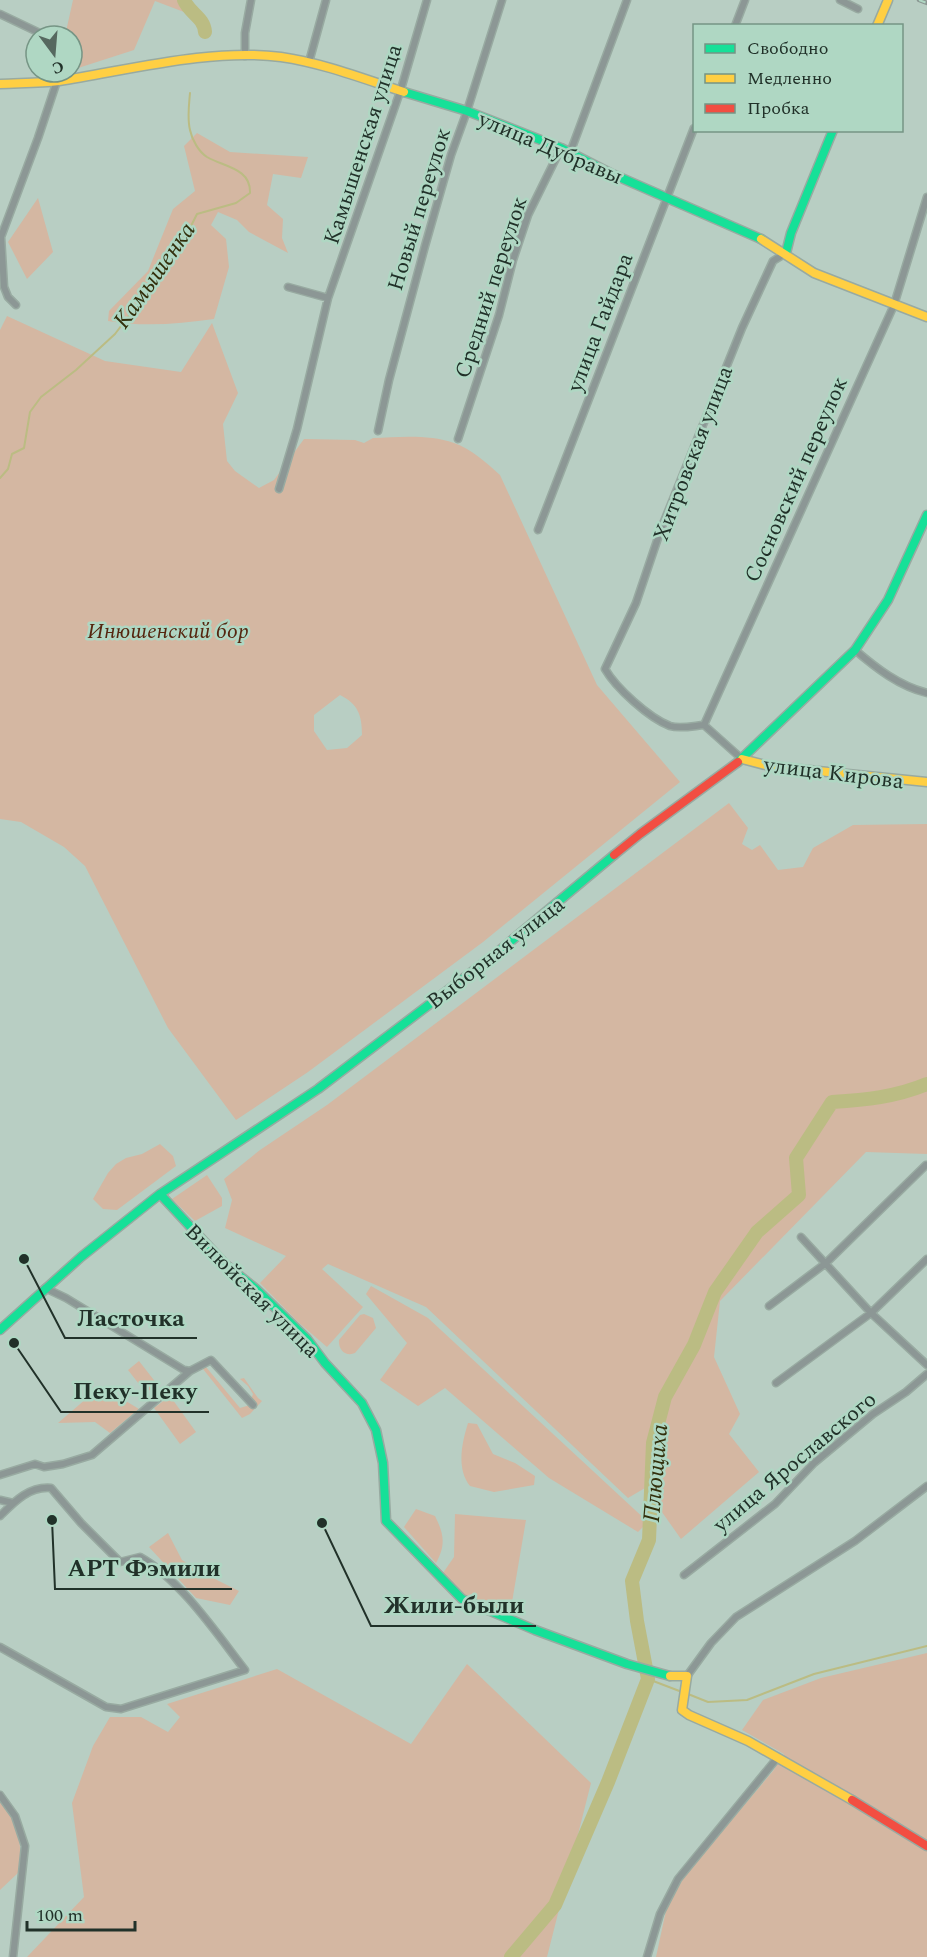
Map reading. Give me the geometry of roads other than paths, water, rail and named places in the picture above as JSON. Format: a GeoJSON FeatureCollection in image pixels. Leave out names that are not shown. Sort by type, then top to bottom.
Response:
{"type":"FeatureCollection","features":[{"type":"Feature","properties":{"kind":"street"},"geometry":{"type":"LineString","coordinates":[[245,56],[245,33],[251,0]]}},
{"type":"Feature","properties":{"kind":"street"},"geometry":{"type":"LineString","coordinates":[[309,62],[326,0]]}},
{"type":"Feature","properties":{"kind":"street","name":"Камышенская улица"},"geometry":{"type":"LineString","coordinates":[[279,489],[297,429],[328,298],[401,89],[427,0]]}},
{"type":"Feature","properties":{"kind":"street","name":"Новый переулок"},"geometry":{"type":"LineString","coordinates":[[378,431],[389,380],[425,246],[451,155],[501,0]]}},
{"type":"Feature","properties":{"kind":"street"},"geometry":{"type":"LineString","coordinates":[[570,153],[627,0]]}},
{"type":"Feature","properties":{"kind":"street"},"geometry":{"type":"LineString","coordinates":[[736,24],[745,0]]}},
{"type":"Feature","properties":{"kind":"street"},"geometry":{"type":"LineString","coordinates":[[840,0],[858,9]]}},
{"type":"Feature","properties":{"kind":"street"},"geometry":{"type":"LineString","coordinates":[[879,22],[888,0]]}},
{"type":"Feature","properties":{"kind":"street"},"geometry":{"type":"LineString","coordinates":[[0,14],[24,25]]}},
{"type":"Feature","properties":{"kind":"street","name":"улица Дубравы"},"geometry":{"type":"LineString","coordinates":[[84,76],[152,64],[245,56],[279,57],[309,62],[467,111],[561,148],[610,173],[768,242],[786,253],[793,262],[815,273],[927,317]]}},
{"type":"Feature","properties":{"kind":"street","name":"улица Дубравы"},"geometry":{"type":"LineString","coordinates":[[0,84],[24,83]]}},
{"type":"Feature","properties":{"kind":"street"},"geometry":{"type":"LineString","coordinates":[[16,305],[8,297],[4,287],[1,253],[2,227],[38,138],[56,84]]}},
{"type":"Feature","properties":{"kind":"street","name":"улица Гайдара"},"geometry":{"type":"LineString","coordinates":[[538,530],[693,131]]}},
{"type":"Feature","properties":{"kind":"street","name":"Хитровская улица"},"geometry":{"type":"LineString","coordinates":[[704,725],[671,726],[641,707],[610,677],[605,669],[636,603],[661,529],[742,328],[773,261],[786,253],[791,233],[832,132]]}},
{"type":"Feature","properties":{"kind":"street","name":"Средний переулок"},"geometry":{"type":"LineString","coordinates":[[458,439],[500,315],[513,260],[528,215],[561,148]]}},
{"type":"Feature","properties":{"kind":"street","name":"Сосновский переулок"},"geometry":{"type":"LineString","coordinates":[[704,725],[894,305],[927,197]]}},
{"type":"Feature","properties":{"kind":"street"},"geometry":{"type":"LineString","coordinates":[[288,287],[328,298]]}},
{"type":"Feature","properties":{"kind":"street","name":"Выборная улица"},"geometry":{"type":"LineString","coordinates":[[0,1330],[45,1288],[160,1194],[328,1082],[494,956],[640,834],[742,759],[855,650],[888,600],[927,515]]}},
{"type":"Feature","properties":{"kind":"street"},"geometry":{"type":"LineString","coordinates":[[855,650],[877,670],[918,691],[927,693]]}},
{"type":"Feature","properties":{"kind":"street"},"geometry":{"type":"LineString","coordinates":[[704,725],[742,759]]}},
{"type":"Feature","properties":{"kind":"street","name":"улица Кирова"},"geometry":{"type":"LineString","coordinates":[[742,759],[769,766],[815,772],[927,782]]}},
{"type":"Feature","properties":{"kind":"street"},"geometry":{"type":"LineString","coordinates":[[769,1306],[826,1263],[926,1164]]}},
{"type":"Feature","properties":{"kind":"street","name":"Вилюйская улица"},"geometry":{"type":"LineString","coordinates":[[160,1194],[225,1264],[256,1289],[307,1339],[325,1364],[362,1403],[376,1430],[383,1463],[386,1521],[440,1580],[462,1599],[535,1630],[627,1664],[686,1680]]}},
{"type":"Feature","properties":{"kind":"street"},"geometry":{"type":"LineString","coordinates":[[801,1237],[871,1313],[927,1365]]}},
{"type":"Feature","properties":{"kind":"street"},"geometry":{"type":"LineString","coordinates":[[776,1383],[871,1313],[927,1259]]}},
{"type":"Feature","properties":{"kind":"street"},"geometry":{"type":"LineString","coordinates":[[45,1288],[66,1298],[184,1370],[190,1371]]}},
{"type":"Feature","properties":{"kind":"street"},"geometry":{"type":"LineString","coordinates":[[0,1475],[34,1464],[44,1467],[92,1455],[190,1371],[211,1360],[253,1405]]}},
{"type":"Feature","properties":{"kind":"street","name":"улица Ярославского"},"geometry":{"type":"LineString","coordinates":[[684,1575],[775,1504],[814,1463],[873,1414],[906,1392],[927,1374]]}},
{"type":"Feature","properties":{"kind":"street"},"geometry":{"type":"LineString","coordinates":[[927,1486],[855,1541],[736,1617],[711,1643],[686,1680],[681,1710],[688,1716],[736,1735],[810,1774],[927,1846]]}},
{"type":"Feature","properties":{"kind":"street"},"geometry":{"type":"LineString","coordinates":[[0,1516],[13,1503],[38,1488],[51,1488],[120,1562],[140,1557],[152,1564],[171,1581],[245,1670],[121,1709],[106,1707],[0,1647]]}},
{"type":"Feature","properties":{"kind":"street"},"geometry":{"type":"LineString","coordinates":[[0,1500],[13,1503]]}},
{"type":"Feature","properties":{"kind":"street"},"geometry":{"type":"LineString","coordinates":[[647,1957],[660,1914],[678,1879],[778,1757]]}},
{"type":"Feature","properties":{"kind":"street"},"geometry":{"type":"LineString","coordinates":[[0,1794],[15,1816],[25,1846],[13,1957]]}},
{"type":"Feature","properties":{"kind":"waterway","name":"Камышенка"},"geometry":{"type":"LineString","coordinates":[[184,0],[202,22],[205,32]]}},
{"type":"Feature","properties":{"kind":"waterway","name":"Камышенка"},"geometry":{"type":"LineString","coordinates":[[0,478],[8,469],[12,454],[24,448],[30,412],[41,397],[76,370],[115,334],[149,289],[197,214],[236,203],[250,193],[246,178],[241,173],[207,157],[196,145],[189,125],[190,93]]}},
{"type":"Feature","properties":{"kind":"waterway","name":"Плющиха"},"geometry":{"type":"LineString","coordinates":[[511,1957],[555,1905],[608,1782],[648,1679],[632,1581],[649,1540],[653,1443],[665,1397],[694,1345],[715,1292],[757,1232],[799,1195],[796,1158],[832,1102],[880,1097],[927,1084]]}},
{"type":"Feature","properties":{"kind":"waterway"},"geometry":{"type":"LineString","coordinates":[[688,1694],[708,1702],[747,1700],[814,1674],[927,1646]]}},
{"type":"Feature","properties":{"kind":"waterway"},"geometry":{"type":"LineString","coordinates":[[648,1679],[682,1692]]}},
{"type":"Feature","properties":{"kind":"railway"},"geometry":{"type":"LineString","coordinates":[[919,0],[927,3]]}},
{"type":"Feature","properties":{"kind":"place","name":"Ласточка"},"geometry":{"type":"Point","coordinates":[24,1259]}},
{"type":"Feature","properties":{"kind":"place","name":"Пеку-Пеку"},"geometry":{"type":"Point","coordinates":[14,1343]}},
{"type":"Feature","properties":{"kind":"place","name":"АРТ Фэмили"},"geometry":{"type":"Point","coordinates":[52,1520]}},
{"type":"Feature","properties":{"kind":"place","name":"Жили-были"},"geometry":{"type":"Point","coordinates":[322,1523]}},
{"type":"Feature","properties":{"kind":"park label","name":"Инюшенский бор"},"geometry":{"type":"Point","coordinates":[168,630]}}]}
